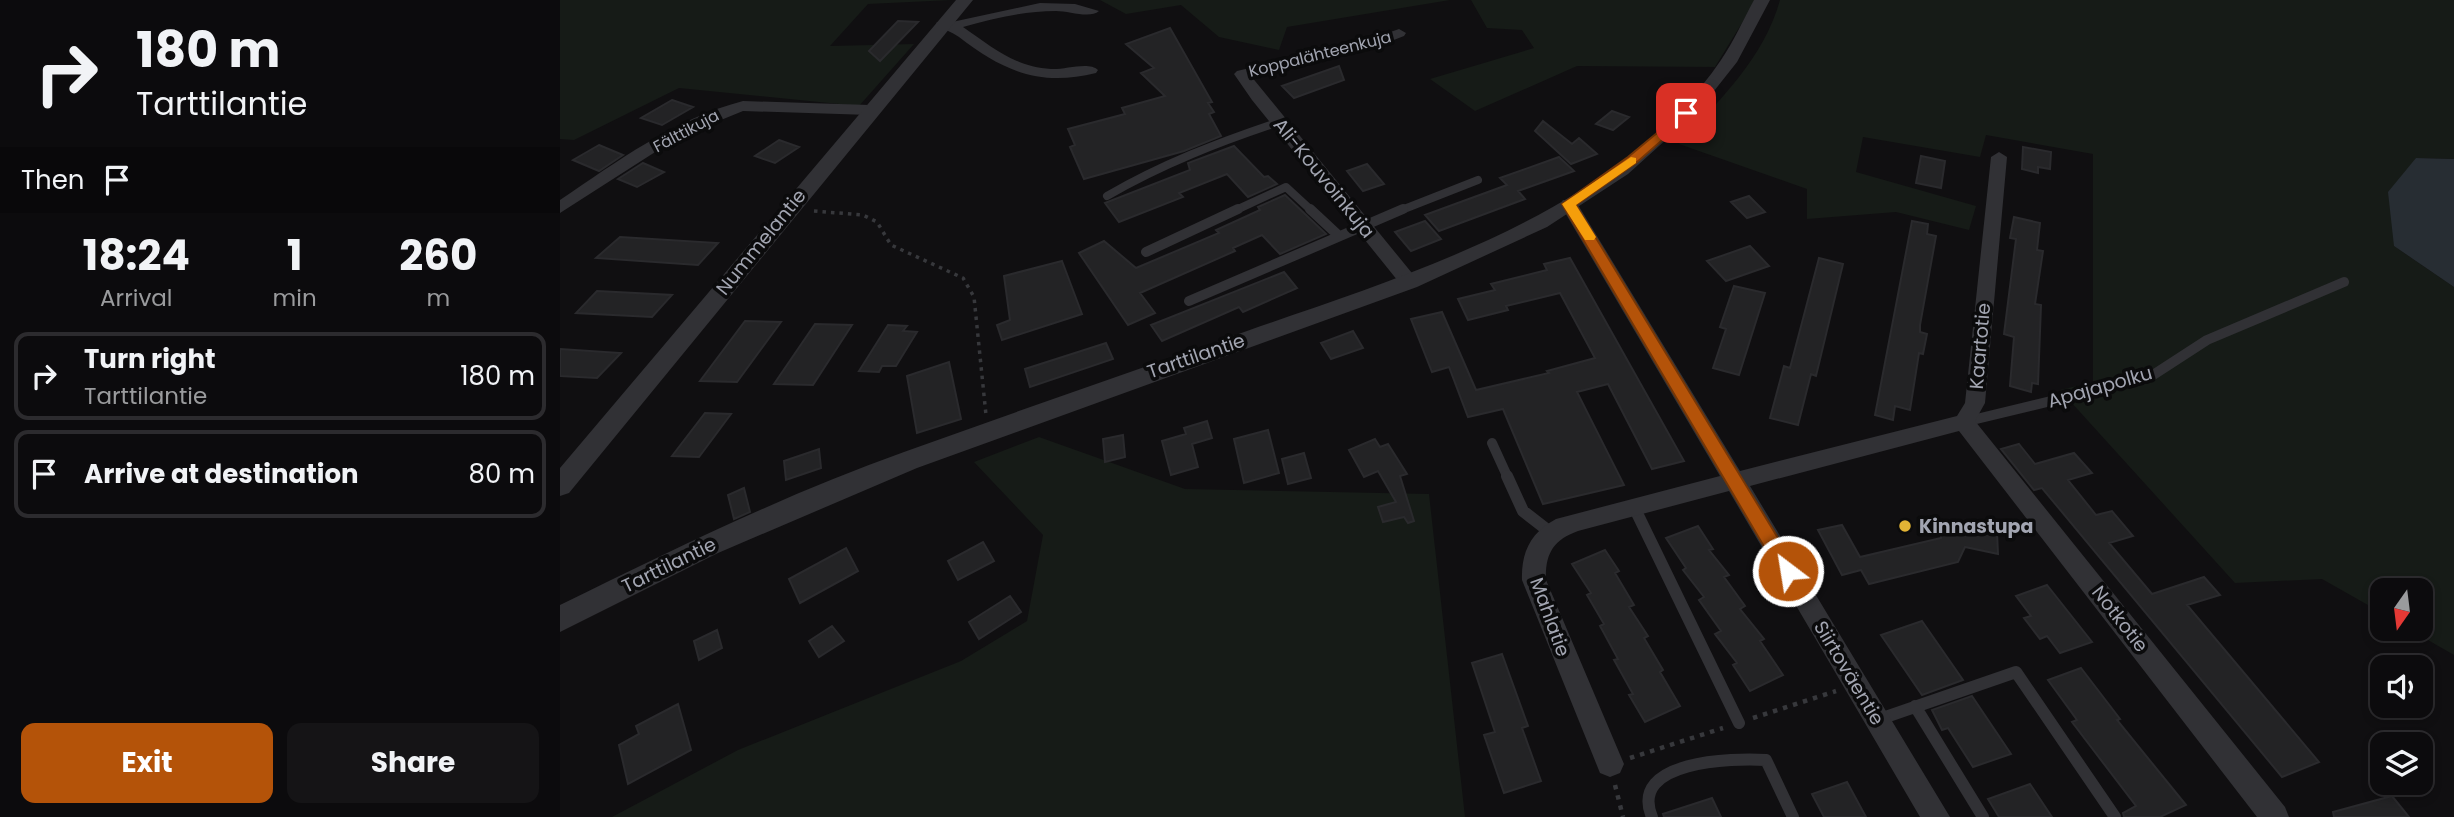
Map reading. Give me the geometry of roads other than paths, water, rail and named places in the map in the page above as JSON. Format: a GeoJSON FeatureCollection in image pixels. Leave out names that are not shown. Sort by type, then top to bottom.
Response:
{"type":"FeatureCollection","features":[{"type":"Feature","properties":{"kind":"street","name":"Nummelantie"},"geometry":{"type":"LineString","coordinates":[[560,486],[870,110],[948,25],[965,0]]}},
{"type":"Feature","properties":{"kind":"street","name":"Tarttilantie"},"geometry":{"type":"LineString","coordinates":[[560,620],[708,545],[988,430],[1456,264],[1569,204],[1632,160],[1686,113],[1725,68],[1762,0]]}},
{"type":"Feature","properties":{"kind":"street"},"geometry":{"type":"LineString","coordinates":[[948,25],[1018,11],[1074,6],[1092,11]]}},
{"type":"Feature","properties":{"kind":"street"},"geometry":{"type":"LineString","coordinates":[[948,25],[989,54],[1032,71],[1069,76],[1091,70]]}},
{"type":"Feature","properties":{"kind":"street","name":"Koppalähteenkuja"},"geometry":{"type":"LineString","coordinates":[[1241,74],[1376,42],[1399,33]]}},
{"type":"Feature","properties":{"kind":"street","name":"Ali-Kouvoinkuja"},"geometry":{"type":"LineString","coordinates":[[1241,74],[1409,282]]}},
{"type":"Feature","properties":{"kind":"street","name":"Fälttikuja"},"geometry":{"type":"LineString","coordinates":[[560,208],[670,137],[722,110],[743,106],[870,110]]}},
{"type":"Feature","properties":{"kind":"street","name":"Kaartotie"},"geometry":{"type":"LineString","coordinates":[[1964,422],[1975,402],[1999,157]]}},
{"type":"Feature","properties":{"kind":"street","name":"Siirtoväentie"},"geometry":{"type":"LineString","coordinates":[[1569,204],[1936,817]]}},
{"type":"Feature","properties":{"kind":"street"},"geometry":{"type":"LineString","coordinates":[[1550,533],[1558,528],[1633,507],[1964,422]]}},
{"type":"Feature","properties":{"kind":"street","name":"Notkotie"},"geometry":{"type":"LineString","coordinates":[[1964,422],[2275,817]]}},
{"type":"Feature","properties":{"kind":"street","name":"Mahlatie"},"geometry":{"type":"LineString","coordinates":[[1550,533],[1536,550],[1532,565],[1534,580],[1610,764]]}},
{"type":"Feature","properties":{"kind":"lane"},"geometry":{"type":"LineString","coordinates":[[1107,195],[1149,172],[1211,145],[1279,122]]}},
{"type":"Feature","properties":{"kind":"lane"},"geometry":{"type":"LineString","coordinates":[[1189,301],[1363,225],[1479,180]]}},
{"type":"Feature","properties":{"kind":"lane"},"geometry":{"type":"LineString","coordinates":[[1146,252],[1286,187],[1339,236]]}},
{"type":"Feature","properties":{"kind":"lane","name":"Apajapolku"},"geometry":{"type":"LineString","coordinates":[[1964,422],[2150,377],[2207,340],[2344,282]]}},
{"type":"Feature","properties":{"kind":"lane"},"geometry":{"type":"LineString","coordinates":[[1492,443],[1523,511],[1550,533]]}},
{"type":"Feature","properties":{"kind":"lane"},"geometry":{"type":"LineString","coordinates":[[1633,507],[1739,723]]}},
{"type":"Feature","properties":{"kind":"lane"},"geometry":{"type":"LineString","coordinates":[[1877,720],[2016,672],[2115,817]]}},
{"type":"Feature","properties":{"kind":"lane"},"geometry":{"type":"LineString","coordinates":[[1915,706],[1983,817]]}},
{"type":"Feature","properties":{"kind":"lane"},"geometry":{"type":"LineString","coordinates":[[1652,817],[1647,805],[1655,785],[1676,771],[1696,764],[1735,757],[1766,760],[1793,817]]}},
{"type":"Feature","properties":{"kind":"place","name":"Kinnastupa"},"geometry":{"type":"Point","coordinates":[1905,526]}}]}
